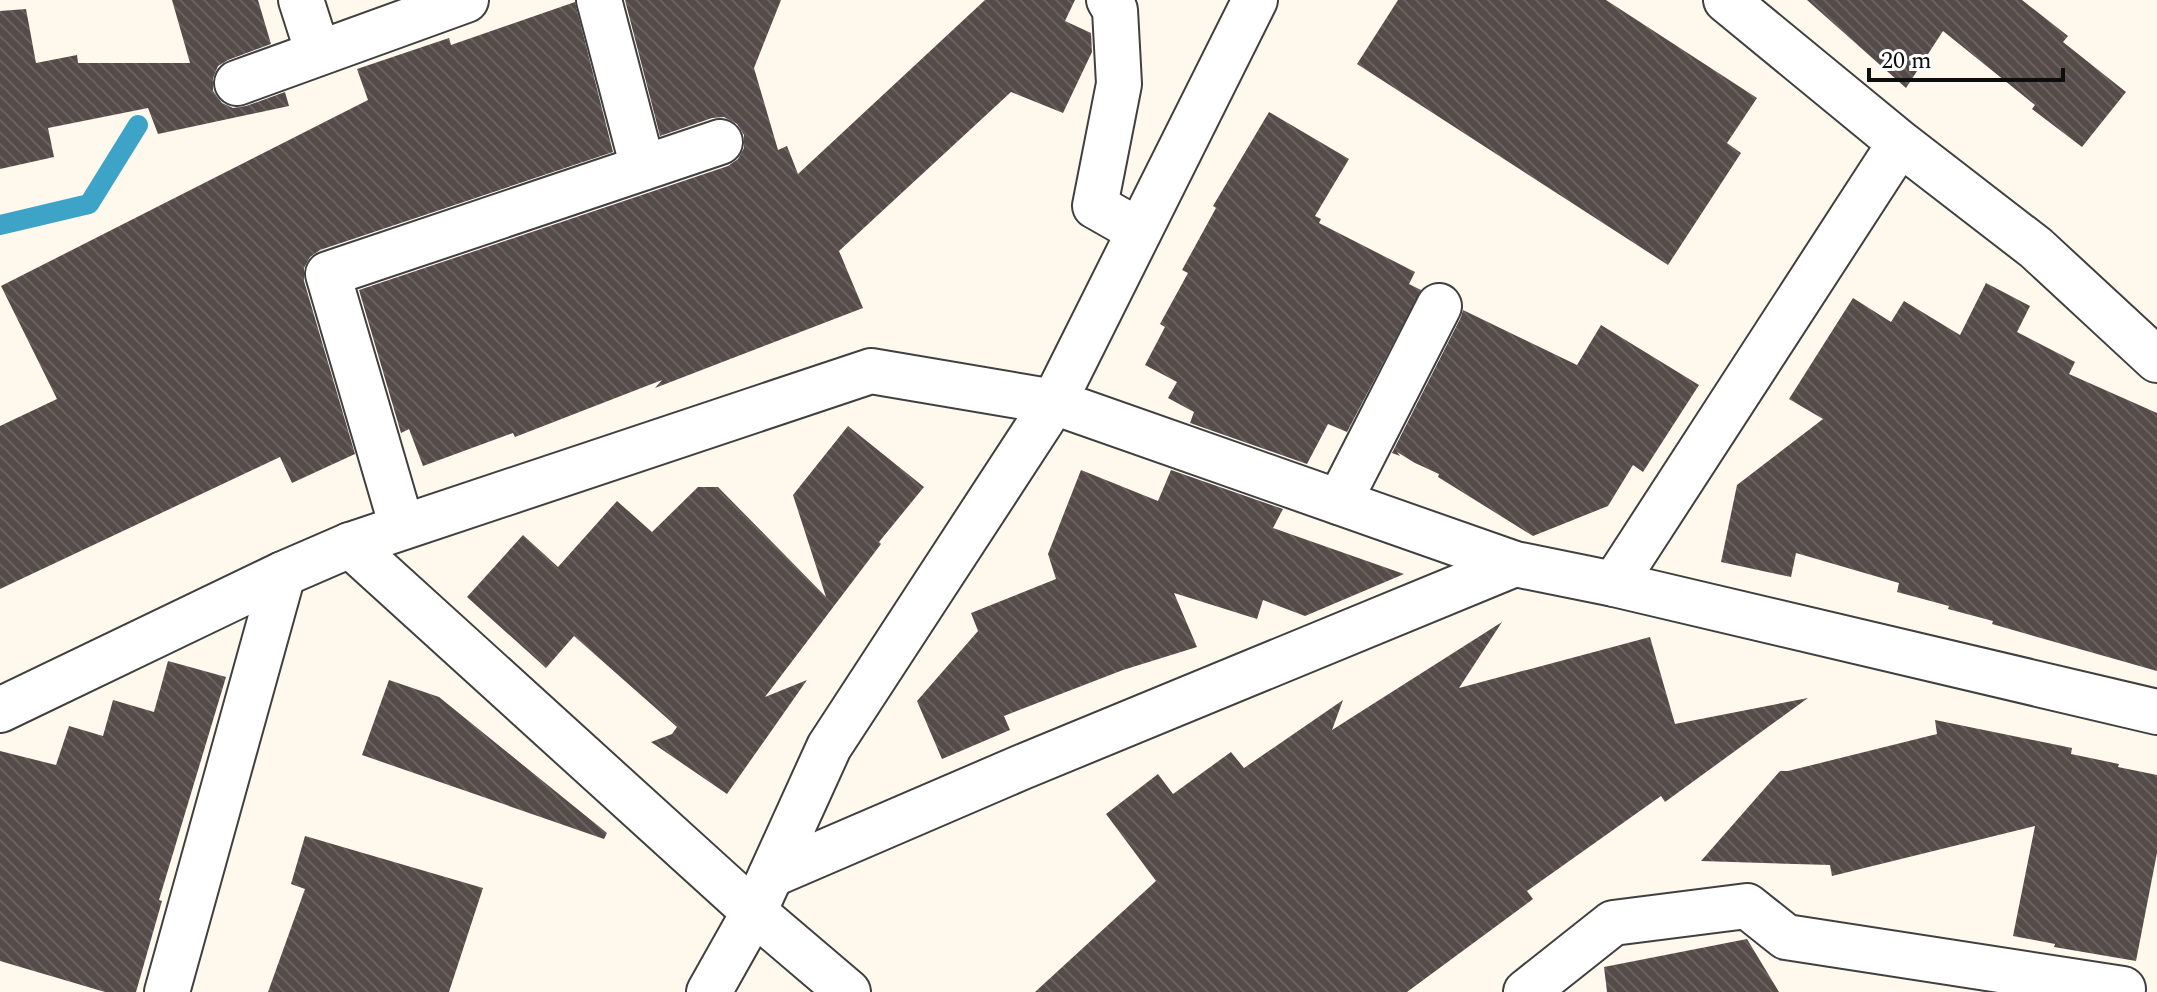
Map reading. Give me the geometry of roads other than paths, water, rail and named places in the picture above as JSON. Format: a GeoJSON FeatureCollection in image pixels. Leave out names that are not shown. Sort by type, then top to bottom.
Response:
{"type":"FeatureCollection","features":[{"type":"Feature","properties":{"kind":"street"},"geometry":{"type":"LineString","coordinates":[[301,0],[318,53]]}},
{"type":"Feature","properties":{"kind":"street"},"geometry":{"type":"LineString","coordinates":[[237,83],[466,0]]}},
{"type":"Feature","properties":{"kind":"street"},"geometry":{"type":"LineString","coordinates":[[599,0],[643,168]]}},
{"type":"Feature","properties":{"kind":"street"},"geometry":{"type":"LineString","coordinates":[[1109,0],[1115,10],[1119,84],[1095,206],[1139,231]]}},
{"type":"Feature","properties":{"kind":"street"},"geometry":{"type":"LineString","coordinates":[[709,992],[763,894],[829,747],[1054,402],[1255,0]]}},
{"type":"Feature","properties":{"kind":"street"},"geometry":{"type":"LineString","coordinates":[[1726,0],[1900,143],[2036,248],[2157,360]]}},
{"type":"Feature","properties":{"kind":"street"},"geometry":{"type":"LineString","coordinates":[[402,527],[328,274],[720,142]]}},
{"type":"Feature","properties":{"kind":"street"},"geometry":{"type":"LineString","coordinates":[[1614,584],[1900,143]]}},
{"type":"Feature","properties":{"kind":"street"},"geometry":{"type":"LineString","coordinates":[[1339,502],[1439,306]]}},
{"type":"Feature","properties":{"kind":"street"},"geometry":{"type":"LineString","coordinates":[[0,710],[350,545],[871,371],[1054,402],[1515,564],[1614,584],[2157,712]]}},
{"type":"Feature","properties":{"kind":"street"},"geometry":{"type":"LineString","coordinates":[[350,545],[763,894],[848,992]]}},
{"type":"Feature","properties":{"kind":"street"},"geometry":{"type":"LineString","coordinates":[[763,894],[1022,767],[1515,564]]}},
{"type":"Feature","properties":{"kind":"street"},"geometry":{"type":"LineString","coordinates":[[167,992],[283,574]]}},
{"type":"Feature","properties":{"kind":"street"},"geometry":{"type":"LineString","coordinates":[[1526,992],[1613,923],[1747,906],[1786,937],[2123,989]]}},
{"type":"Feature","properties":{"kind":"waterway"},"geometry":{"type":"LineString","coordinates":[[0,225],[89,204],[138,125]]}}]}
